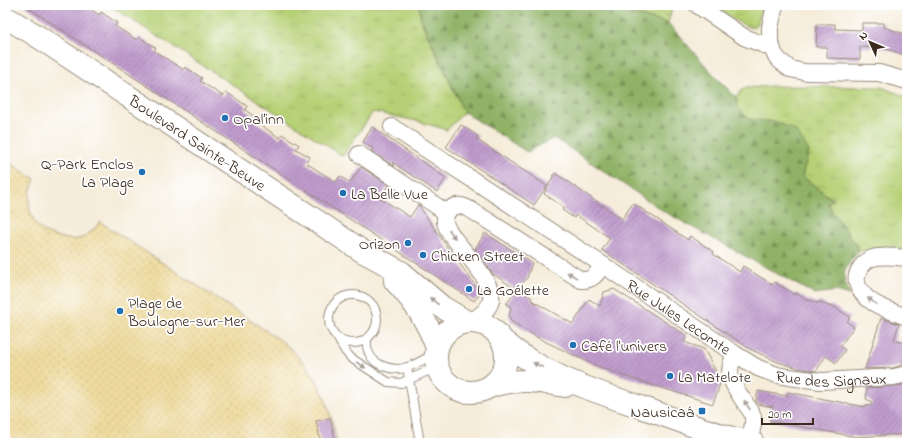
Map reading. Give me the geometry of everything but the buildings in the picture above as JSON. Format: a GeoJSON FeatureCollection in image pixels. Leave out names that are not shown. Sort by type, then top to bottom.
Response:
{"type":"FeatureCollection","features":[{"type":"Feature","properties":{"kind":"main road","name":"Boulevard Sainte-Beuve"},"geometry":{"type":"LineString","coordinates":[[5,12],[34,34]]}},
{"type":"Feature","properties":{"kind":"main road","name":"Boulevard Sainte-Beuve"},"geometry":{"type":"LineString","coordinates":[[5,17],[34,34],[362,251],[401,272],[437,303],[470,321]]}},
{"type":"Feature","properties":{"kind":"main road","name":"Boulevard Sainte-Beuve"},"geometry":{"type":"LineString","coordinates":[[362,251],[393,279],[412,301],[425,320],[437,350]]}},
{"type":"Feature","properties":{"kind":"main road"},"geometry":{"type":"LineString","coordinates":[[491,386],[501,376],[506,365],[507,354],[502,340],[498,334],[483,323],[470,321],[457,324],[448,330],[441,338],[436,359],[438,369],[444,380],[456,389],[466,392],[478,392],[491,386],[514,381],[528,381],[599,392]]}},
{"type":"Feature","properties":{"kind":"main road"},"geometry":{"type":"LineString","coordinates":[[502,340],[531,362],[599,392],[694,426],[751,442]]}},
{"type":"Feature","properties":{"kind":"street"},"geometry":{"type":"LineString","coordinates":[[697,5],[744,36],[772,48]]}},
{"type":"Feature","properties":{"kind":"street"},"geometry":{"type":"LineString","coordinates":[[775,5],[770,35],[772,48],[779,60],[784,65],[798,71],[879,73],[907,81]]}},
{"type":"Feature","properties":{"kind":"street","name":"Rue Jules Lecomte"},"geometry":{"type":"LineString","coordinates":[[392,127],[603,265],[735,354],[729,370],[730,376],[735,388],[752,415],[753,427],[751,442]]}},
{"type":"Feature","properties":{"kind":"street"},"geometry":{"type":"LineString","coordinates":[[359,154],[447,213]]}},
{"type":"Feature","properties":{"kind":"street"},"geometry":{"type":"LineString","coordinates":[[470,321],[483,314],[491,300],[491,293],[482,274],[448,228],[445,220],[447,213],[455,206],[460,205],[465,207],[581,280],[590,280],[603,265]]}},
{"type":"Feature","properties":{"kind":"street"},"geometry":{"type":"LineString","coordinates":[[907,258],[872,258],[862,265],[856,281],[858,287],[868,299],[884,308],[907,317]]}},
{"type":"Feature","properties":{"kind":"street","name":"Rue des Signaux"},"geometry":{"type":"LineString","coordinates":[[735,354],[767,372],[798,379],[833,381],[894,378],[907,374]]}},
{"type":"Feature","properties":{"kind":"lane"},"geometry":{"type":"LineString","coordinates":[[336,336],[344,341],[352,343],[360,342],[367,338],[375,328],[377,320],[376,311],[369,301],[362,296],[344,296],[337,301],[330,312],[330,325],[336,336],[342,347],[351,358],[388,382],[396,384],[430,371],[444,380]]}},
{"type":"Feature","properties":{"kind":"lane"},"geometry":{"type":"LineString","coordinates":[[367,338],[368,350],[373,360],[390,368],[400,369],[407,367],[437,350]]}},
{"type":"Feature","properties":{"kind":"lane"},"geometry":{"type":"LineString","coordinates":[[407,367],[420,443]]}},
{"type":"Feature","properties":{"kind":"green space"},"geometry":{"type":"Polygon","coordinates":[[[109,5],[419,5],[421,21],[464,112],[447,130],[417,121],[373,112],[343,156],[109,5]]]}},
{"type":"Feature","properties":{"kind":"green space"},"geometry":{"type":"Polygon","coordinates":[[[419,5],[595,5],[668,23],[713,74],[736,97],[738,108],[749,119],[777,122],[796,131],[809,151],[802,176],[833,200],[828,203],[832,211],[859,251],[846,267],[844,275],[850,295],[836,291],[814,294],[665,212],[554,138],[527,152],[464,112],[421,20],[419,5]]]}},
{"type":"Feature","properties":{"kind":"green space"},"geometry":{"type":"Polygon","coordinates":[[[595,5],[673,5],[668,23],[595,5]]]}},
{"type":"Feature","properties":{"kind":"green space"},"geometry":{"type":"Polygon","coordinates":[[[712,5],[762,5],[758,24],[751,28],[736,21],[712,5]]]}},
{"type":"Feature","properties":{"kind":"green space"},"geometry":{"type":"Polygon","coordinates":[[[772,86],[881,87],[907,97],[907,250],[885,248],[859,251],[832,211],[828,202],[832,199],[802,176],[809,151],[777,122],[749,119],[738,108],[736,97],[744,88],[772,86]]]}},
{"type":"Feature","properties":{"kind":"sand","name":"Plage de Boulogne-sur-Mer"},"geometry":{"type":"Polygon","coordinates":[[[5,160],[35,179],[29,199],[30,208],[32,217],[43,231],[62,238],[78,239],[87,235],[100,222],[280,340],[293,351],[312,374],[325,398],[330,412],[337,443],[5,443],[5,160]]]}},
{"type":"Feature","properties":{"kind":"place","name":"Opal’inn"},"geometry":{"type":"Point","coordinates":[225,118]}},
{"type":"Feature","properties":{"kind":"place","name":"Q-Park Enclos La Plage"},"geometry":{"type":"Point","coordinates":[142,172]}},
{"type":"Feature","properties":{"kind":"place","name":"La Belle Vue"},"geometry":{"type":"Point","coordinates":[343,193]}},
{"type":"Feature","properties":{"kind":"place","name":"Orizon"},"geometry":{"type":"Point","coordinates":[408,243]}},
{"type":"Feature","properties":{"kind":"place","name":"Chicken Street"},"geometry":{"type":"Point","coordinates":[423,255]}},
{"type":"Feature","properties":{"kind":"place","name":"La Goélette"},"geometry":{"type":"Point","coordinates":[469,289]}},
{"type":"Feature","properties":{"kind":"place","name":"Plage de Boulogne-sur-Mer"},"geometry":{"type":"Point","coordinates":[120,311]}},
{"type":"Feature","properties":{"kind":"place","name":"Café l'univers"},"geometry":{"type":"Point","coordinates":[573,345]}},
{"type":"Feature","properties":{"kind":"place","name":"La Matelote"},"geometry":{"type":"Point","coordinates":[670,376]}},
{"type":"Feature","properties":{"kind":"place","name":"Nausicaá"},"geometry":{"type":"Point","coordinates":[702,411]}}]}
